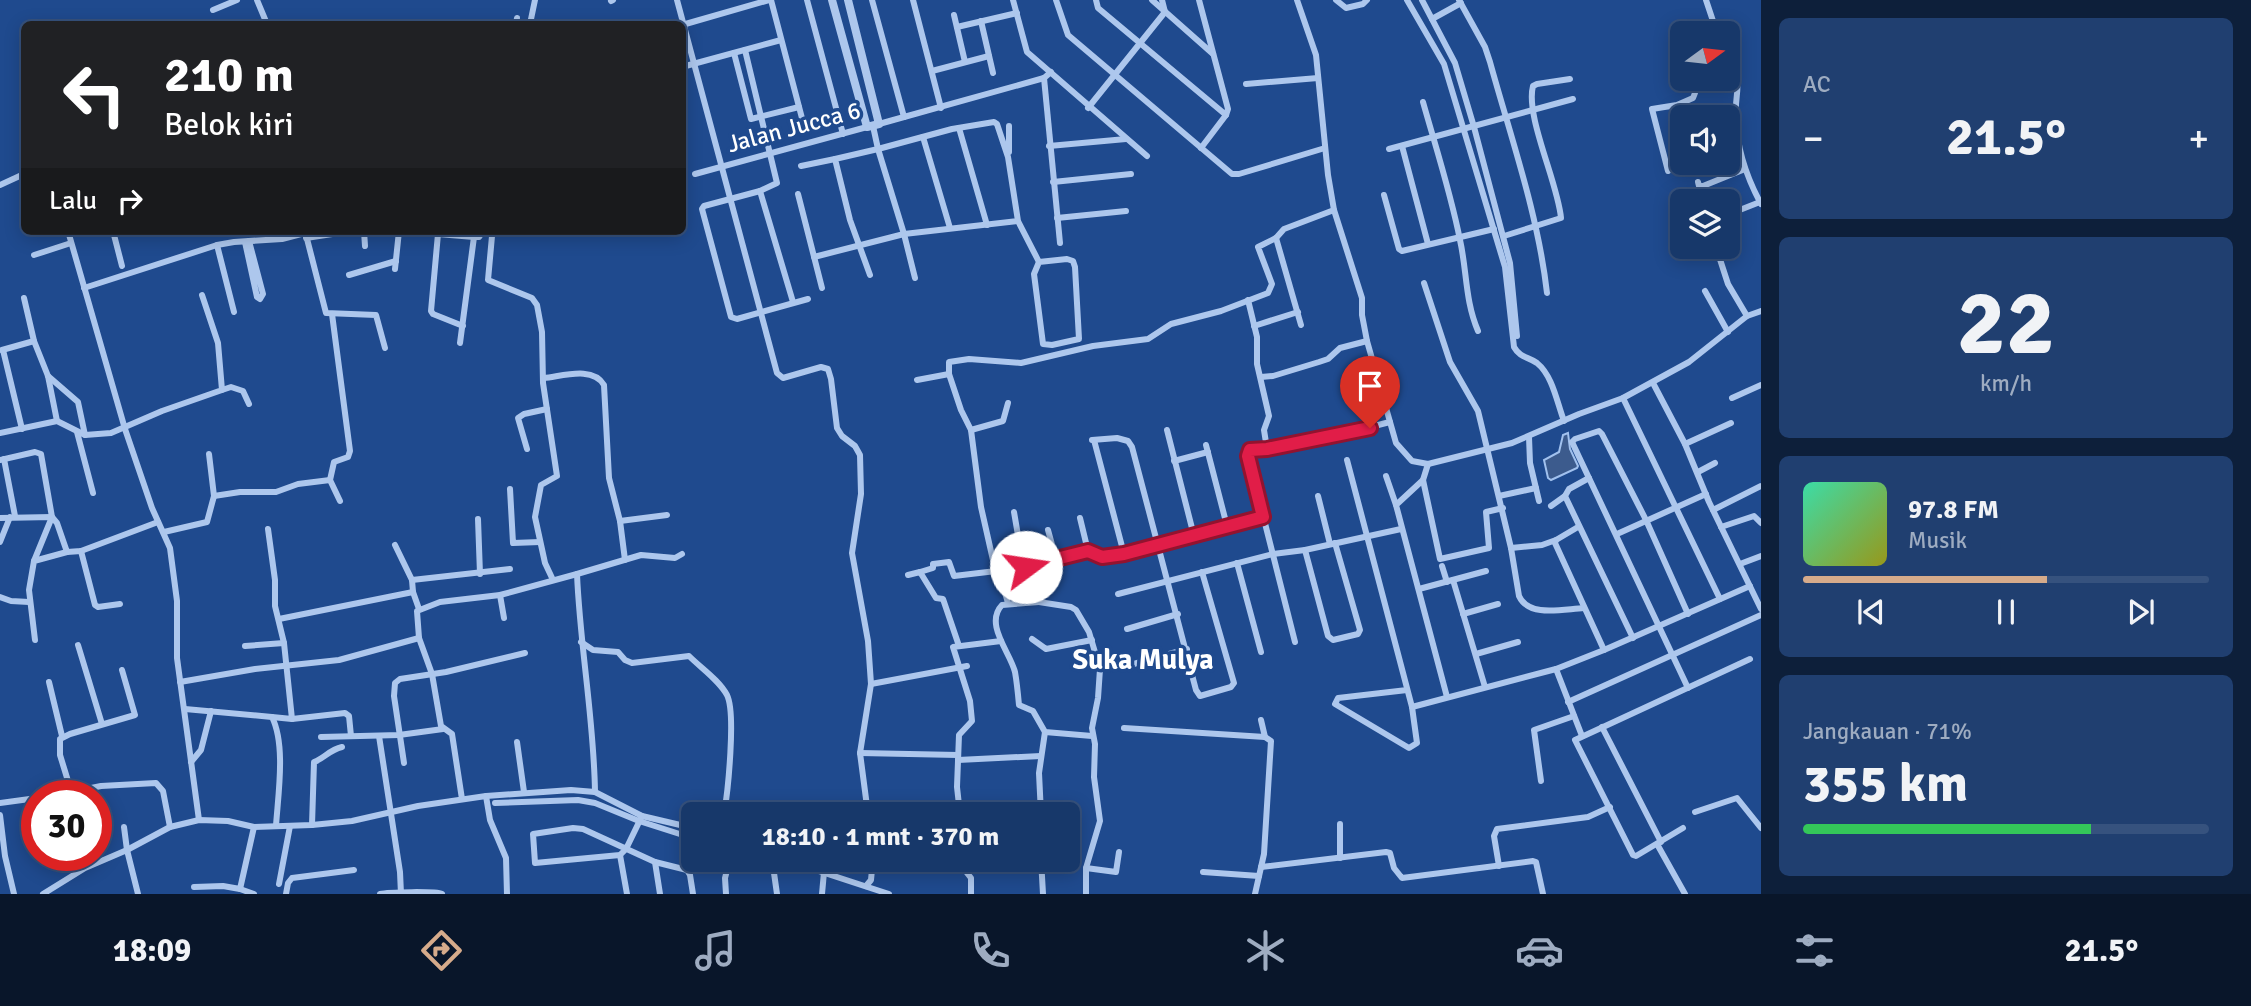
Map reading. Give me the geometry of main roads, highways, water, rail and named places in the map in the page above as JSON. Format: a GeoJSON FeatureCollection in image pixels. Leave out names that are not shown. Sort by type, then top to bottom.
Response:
{"type":"FeatureCollection","features":[{"type":"Feature","properties":{"kind":"water"},"geometry":{"type":"Polygon","coordinates":[[[1568,433],[1570,449],[1578,466],[1551,480],[1548,478],[1544,460],[1559,452],[1563,435],[1568,433]]]}},
{"type":"Feature","properties":{"kind":"district","name":"Suka Mulya"},"geometry":{"type":"Point","coordinates":[1143,660]}}]}
